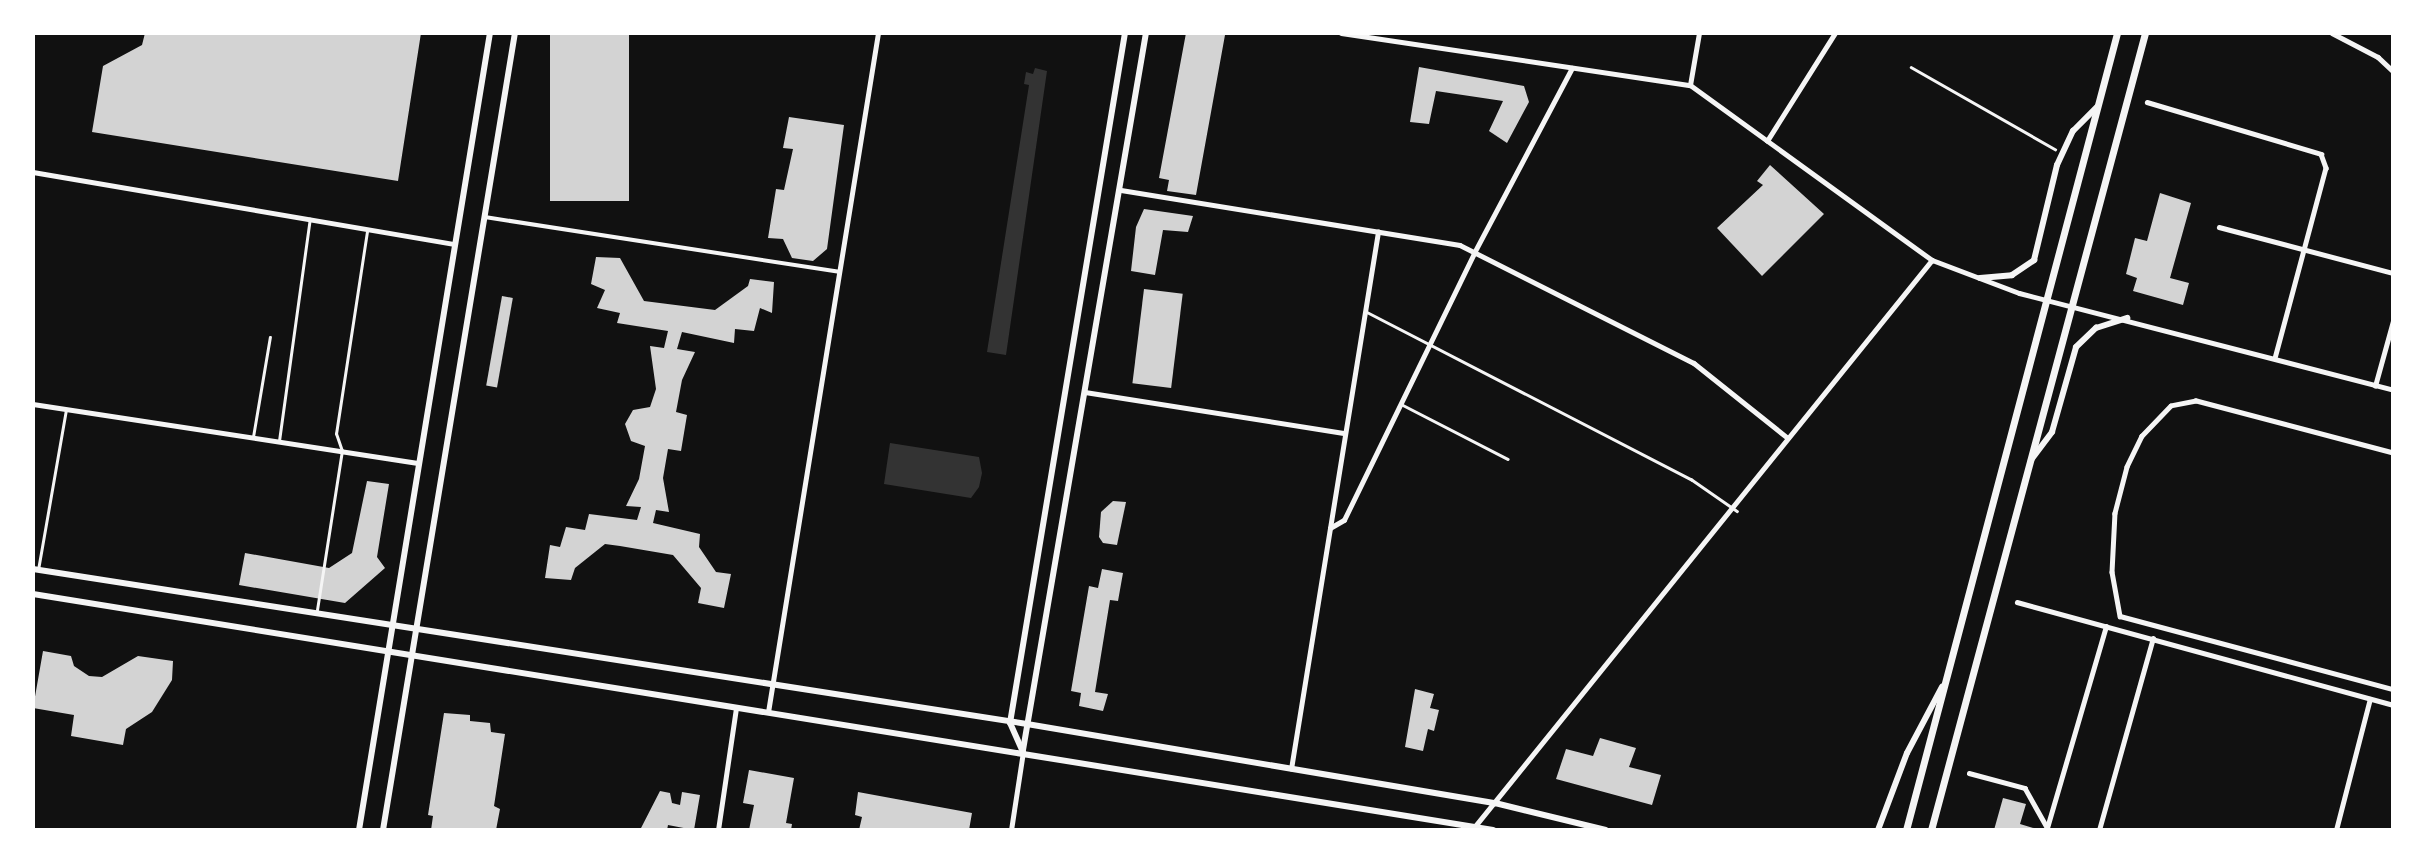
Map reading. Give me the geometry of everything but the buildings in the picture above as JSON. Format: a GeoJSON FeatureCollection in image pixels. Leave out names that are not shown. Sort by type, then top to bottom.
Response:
{"type":"FeatureCollection","features":[{"type":"Feature","properties":{"kind":"main road"},"geometry":{"type":"LineString","coordinates":[[359,830],[453,243],[491,33]]}},
{"type":"Feature","properties":{"kind":"main road"},"geometry":{"type":"LineString","coordinates":[[383,830],[515,33]]}},
{"type":"Feature","properties":{"kind":"main road"},"geometry":{"type":"LineString","coordinates":[[1023,752],[1010,723],[1125,33]]}},
{"type":"Feature","properties":{"kind":"main road"},"geometry":{"type":"LineString","coordinates":[[1023,752],[1146,33]]}},
{"type":"Feature","properties":{"kind":"main road"},"geometry":{"type":"LineString","coordinates":[[1906,830],[2117,33]]}},
{"type":"Feature","properties":{"kind":"main road"},"geometry":{"type":"LineString","coordinates":[[1931,830],[2145,33]]}},
{"type":"Feature","properties":{"kind":"main road"},"geometry":{"type":"LineString","coordinates":[[1980,278],[2012,275],[2034,260],[2057,165],[2073,131],[2097,107]]}},
{"type":"Feature","properties":{"kind":"main road"},"geometry":{"type":"LineString","coordinates":[[2030,461],[2052,432],[2076,347],[2096,328],[2127,318]]}},
{"type":"Feature","properties":{"kind":"main road"},"geometry":{"type":"LineString","coordinates":[[36,570],[1027,724],[1495,803],[1606,830]]}},
{"type":"Feature","properties":{"kind":"main road"},"geometry":{"type":"LineString","coordinates":[[33,594],[1493,830]]}},
{"type":"Feature","properties":{"kind":"main road"},"geometry":{"type":"LineString","coordinates":[[1878,830],[1907,753],[1946,679]]}},
{"type":"Feature","properties":{"kind":"street"},"geometry":{"type":"LineString","coordinates":[[768,712],[877,33]]}},
{"type":"Feature","properties":{"kind":"street"},"geometry":{"type":"LineString","coordinates":[[1341,33],[1690,85],[1932,260],[2045,300],[2127,318],[2393,390]]}},
{"type":"Feature","properties":{"kind":"street"},"geometry":{"type":"LineString","coordinates":[[1690,85],[1699,33]]}},
{"type":"Feature","properties":{"kind":"street"},"geometry":{"type":"LineString","coordinates":[[1767,141],[1835,33]]}},
{"type":"Feature","properties":{"kind":"street"},"geometry":{"type":"LineString","coordinates":[[2332,33],[2378,57],[2393,71]]}},
{"type":"Feature","properties":{"kind":"street"},"geometry":{"type":"LineString","coordinates":[[1330,528],[1344,520],[1474,253],[1572,68]]}},
{"type":"Feature","properties":{"kind":"street"},"geometry":{"type":"LineString","coordinates":[[2147,102],[2321,154],[2326,168],[2275,358]]}},
{"type":"Feature","properties":{"kind":"street"},"geometry":{"type":"LineString","coordinates":[[33,173],[453,243]]}},
{"type":"Feature","properties":{"kind":"street"},"geometry":{"type":"LineString","coordinates":[[1121,190],[1460,245],[1694,363],[1788,438]]}},
{"type":"Feature","properties":{"kind":"street"},"geometry":{"type":"LineString","coordinates":[[483,217],[839,272]]}},
{"type":"Feature","properties":{"kind":"street"},"geometry":{"type":"LineString","coordinates":[[2219,228],[2393,273]]}},
{"type":"Feature","properties":{"kind":"street"},"geometry":{"type":"LineString","coordinates":[[1291,769],[1378,232]]}},
{"type":"Feature","properties":{"kind":"street"},"geometry":{"type":"LineString","coordinates":[[1473,828],[1734,509],[1932,260]]}},
{"type":"Feature","properties":{"kind":"street"},"geometry":{"type":"LineString","coordinates":[[2375,386],[2393,321]]}},
{"type":"Feature","properties":{"kind":"street"},"geometry":{"type":"LineString","coordinates":[[1085,391],[1345,433]]}},
{"type":"Feature","properties":{"kind":"street"},"geometry":{"type":"LineString","coordinates":[[2393,453],[2196,401],[2171,406],[2142,436],[2127,467],[2115,513],[2112,572],[2120,616],[2393,689]]}},
{"type":"Feature","properties":{"kind":"street"},"geometry":{"type":"LineString","coordinates":[[33,404],[417,463]]}},
{"type":"Feature","properties":{"kind":"street"},"geometry":{"type":"LineString","coordinates":[[2017,602],[2393,705]]}},
{"type":"Feature","properties":{"kind":"street"},"geometry":{"type":"LineString","coordinates":[[2048,829],[2106,626]]}},
{"type":"Feature","properties":{"kind":"street"},"geometry":{"type":"LineString","coordinates":[[2099,830],[2153,638]]}},
{"type":"Feature","properties":{"kind":"street"},"geometry":{"type":"LineString","coordinates":[[2336,830],[2371,699]]}},
{"type":"Feature","properties":{"kind":"street"},"geometry":{"type":"LineString","coordinates":[[718,830],[736,708]]}},
{"type":"Feature","properties":{"kind":"street"},"geometry":{"type":"LineString","coordinates":[[1011,830],[1023,752]]}},
{"type":"Feature","properties":{"kind":"street"},"geometry":{"type":"LineString","coordinates":[[1969,773],[2025,789],[2048,829]]}},
{"type":"Feature","properties":{"kind":"lane"},"geometry":{"type":"LineString","coordinates":[[1911,67],[2055,149]]}},
{"type":"Feature","properties":{"kind":"lane"},"geometry":{"type":"LineString","coordinates":[[279,441],[310,219]]}},
{"type":"Feature","properties":{"kind":"lane"},"geometry":{"type":"LineString","coordinates":[[316,614],[342,451],[336,434],[368,229]]}},
{"type":"Feature","properties":{"kind":"lane"},"geometry":{"type":"LineString","coordinates":[[1365,311],[1691,479],[1734,509]]}},
{"type":"Feature","properties":{"kind":"lane"},"geometry":{"type":"LineString","coordinates":[[253,437],[270,337]]}},
{"type":"Feature","properties":{"kind":"lane"},"geometry":{"type":"LineString","coordinates":[[1401,404],[1508,459]]}},
{"type":"Feature","properties":{"kind":"lane"},"geometry":{"type":"LineString","coordinates":[[36,570],[66,409]]}},
{"type":"Feature","properties":{"kind":"shaded area"},"geometry":{"type":"Polygon","coordinates":[[[1035,68],[1047,71],[1006,355],[987,352],[1029,85],[1024,84],[1026,72],[1033,74],[1035,68]]]}},
{"type":"Feature","properties":{"kind":"shaded area"},"geometry":{"type":"Polygon","coordinates":[[[890,443],[979,457],[982,473],[979,487],[971,498],[884,484],[890,443]]]}}]}
